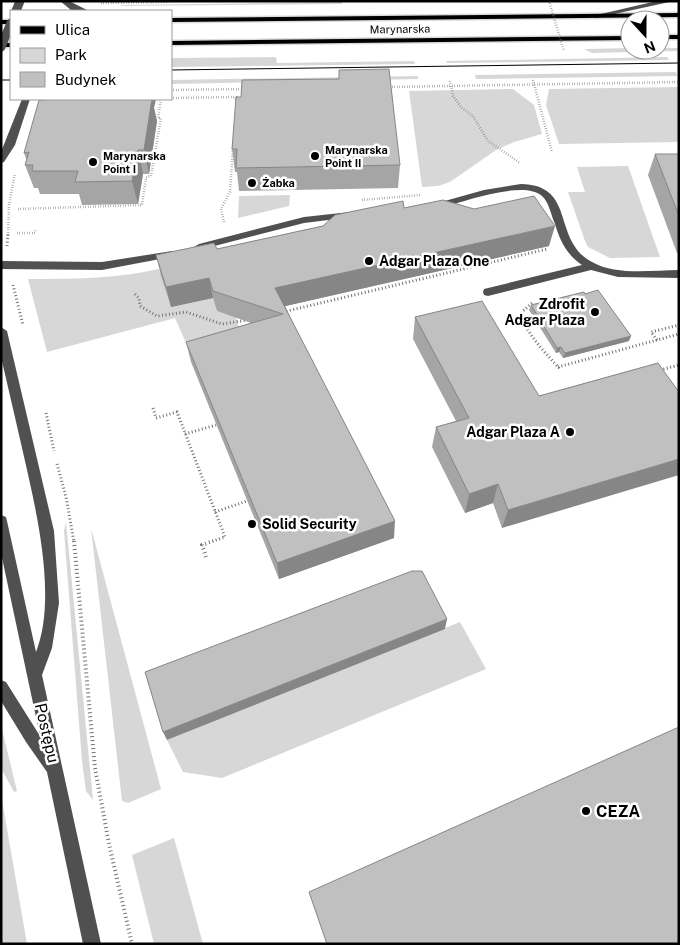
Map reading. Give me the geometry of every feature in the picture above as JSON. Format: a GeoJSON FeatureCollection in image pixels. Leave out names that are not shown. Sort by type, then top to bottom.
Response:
{"type":"FeatureCollection","features":[{"type":"Feature","properties":{"kind":"main road","name":"Marynarska"},"geometry":{"type":"LineString","coordinates":[[172,20],[679,16]]}},
{"type":"Feature","properties":{"kind":"main road","name":"Marynarska"},"geometry":{"type":"LineString","coordinates":[[172,43],[620,38]]}},
{"type":"Feature","properties":{"kind":"street"},"geometry":{"type":"LineString","coordinates":[[64,1],[74,8],[81,10]]}},
{"type":"Feature","properties":{"kind":"street"},"geometry":{"type":"LineString","coordinates":[[596,16],[670,1]]}},
{"type":"Feature","properties":{"kind":"street"},"geometry":{"type":"LineString","coordinates":[[1,46],[10,24]]}},
{"type":"Feature","properties":{"kind":"street"},"geometry":{"type":"LineString","coordinates":[[1,160],[10,145],[26,100]]}},
{"type":"Feature","properties":{"kind":"street"},"geometry":{"type":"LineString","coordinates":[[424,208],[515,187],[534,188],[544,192],[550,198],[569,246],[589,267]]}},
{"type":"Feature","properties":{"kind":"street"},"geometry":{"type":"LineString","coordinates":[[1,266],[115,265],[188,250],[304,220],[363,214]]}},
{"type":"Feature","properties":{"kind":"street"},"geometry":{"type":"LineString","coordinates":[[488,292],[589,267],[623,272],[679,274]]}},
{"type":"Feature","properties":{"kind":"street"},"geometry":{"type":"LineString","coordinates":[[1,331],[47,531],[52,603],[45,648],[34,676]]}},
{"type":"Feature","properties":{"kind":"street","name":"Postępu"},"geometry":{"type":"LineString","coordinates":[[1,521],[92,944]]}},
{"type":"Feature","properties":{"kind":"street"},"geometry":{"type":"LineString","coordinates":[[1,687],[31,737],[55,770]]}},
{"type":"Feature","properties":{"kind":"path"},"geometry":{"type":"LineString","coordinates":[[548,1],[564,51]]}},
{"type":"Feature","properties":{"kind":"path"},"geometry":{"type":"LineString","coordinates":[[533,80],[552,152]]}},
{"type":"Feature","properties":{"kind":"path"},"geometry":{"type":"LineString","coordinates":[[450,81],[453,96],[460,107],[473,116],[488,141],[520,164]]}},
{"type":"Feature","properties":{"kind":"path"},"geometry":{"type":"LineString","coordinates":[[380,87],[679,82]]}},
{"type":"Feature","properties":{"kind":"path"},"geometry":{"type":"LineString","coordinates":[[172,90],[251,89]]}},
{"type":"Feature","properties":{"kind":"path"},"geometry":{"type":"LineString","coordinates":[[172,98],[236,97],[236,100]]}},
{"type":"Feature","properties":{"kind":"path"},"geometry":{"type":"LineString","coordinates":[[18,209],[142,205],[146,177],[151,176],[161,118],[158,118],[161,100]]}},
{"type":"Feature","properties":{"kind":"path"},"geometry":{"type":"LineString","coordinates":[[225,225],[221,209],[230,192],[233,146]]}},
{"type":"Feature","properties":{"kind":"path"},"geometry":{"type":"LineString","coordinates":[[7,250],[9,205],[17,166]]}},
{"type":"Feature","properties":{"kind":"path"},"geometry":{"type":"LineString","coordinates":[[17,233],[35,232],[36,229]]}},
{"type":"Feature","properties":{"kind":"path"},"geometry":{"type":"LineString","coordinates":[[281,312],[555,247]]}},
{"type":"Feature","properties":{"kind":"path"},"geometry":{"type":"LineString","coordinates":[[135,294],[139,298],[140,306],[157,316],[186,312],[222,324],[252,319]]}},
{"type":"Feature","properties":{"kind":"path"},"geometry":{"type":"LineString","coordinates":[[534,301],[523,313],[522,319],[540,348],[559,368],[679,334]]}},
{"type":"Feature","properties":{"kind":"path"},"geometry":{"type":"LineString","coordinates":[[657,340],[651,332],[679,325]]}},
{"type":"Feature","properties":{"kind":"path"},"geometry":{"type":"LineString","coordinates":[[652,372],[679,365]]}},
{"type":"Feature","properties":{"kind":"path"},"geometry":{"type":"LineString","coordinates":[[153,408],[156,418],[177,412],[225,537],[202,545],[206,557]]}},
{"type":"Feature","properties":{"kind":"path"},"geometry":{"type":"LineString","coordinates":[[185,434],[216,425]]}},
{"type":"Feature","properties":{"kind":"path"},"geometry":{"type":"LineString","coordinates":[[64,483],[75,545],[96,780],[132,944]]}},
{"type":"Feature","properties":{"kind":"path"},"geometry":{"type":"LineString","coordinates":[[215,512],[247,501]]}},
{"type":"Feature","properties":{"kind":"green space"},"geometry":{"type":"Polygon","coordinates":[[[342,2],[342,4],[120,6],[123,5],[342,2]]]}},
{"type":"Feature","properties":{"kind":"green space"},"geometry":{"type":"Polygon","coordinates":[[[620,48],[620,52],[592,53],[584,49],[620,48]]]}},
{"type":"Feature","properties":{"kind":"green space"},"geometry":{"type":"Polygon","coordinates":[[[670,48],[679,48],[679,51],[670,51],[670,48]]]}},
{"type":"Feature","properties":{"kind":"green space"},"geometry":{"type":"Polygon","coordinates":[[[276,57],[277,63],[414,61],[415,64],[172,67],[172,58],[276,57]]]}},
{"type":"Feature","properties":{"kind":"green space"},"geometry":{"type":"Polygon","coordinates":[[[620,58],[620,60],[669,60],[447,63],[446,61],[620,58]]]}},
{"type":"Feature","properties":{"kind":"green space"},"geometry":{"type":"Polygon","coordinates":[[[676,72],[677,76],[476,79],[475,75],[676,72]]]}},
{"type":"Feature","properties":{"kind":"green space"},"geometry":{"type":"Polygon","coordinates":[[[418,76],[418,79],[172,84],[172,80],[418,76]]]}},
{"type":"Feature","properties":{"kind":"green space"},"geometry":{"type":"Polygon","coordinates":[[[679,87],[679,142],[559,144],[546,105],[549,89],[679,87]]]}},
{"type":"Feature","properties":{"kind":"green space"},"geometry":{"type":"Polygon","coordinates":[[[513,89],[534,105],[542,134],[514,142],[496,150],[450,182],[438,186],[422,187],[409,91],[513,89]]]}},
{"type":"Feature","properties":{"kind":"green space"},"geometry":{"type":"Polygon","coordinates":[[[628,166],[660,257],[610,258],[588,247],[585,241],[568,192],[585,192],[577,167],[628,166]]]}},
{"type":"Feature","properties":{"kind":"green space"},"geometry":{"type":"Polygon","coordinates":[[[290,195],[289,206],[238,218],[239,196],[290,195]]]}},
{"type":"Feature","properties":{"kind":"green space"},"geometry":{"type":"Polygon","coordinates":[[[159,269],[171,307],[213,298],[217,311],[236,317],[240,331],[186,343],[175,318],[47,352],[28,279],[110,277],[159,269]]]}},
{"type":"Feature","properties":{"kind":"green space"},"geometry":{"type":"Polygon","coordinates":[[[66,522],[93,800],[86,791],[82,761],[64,531],[66,522]]]}},
{"type":"Feature","properties":{"kind":"green space"},"geometry":{"type":"Polygon","coordinates":[[[91,528],[161,789],[128,803],[122,801],[91,528]]]}},
{"type":"Feature","properties":{"kind":"green space"},"geometry":{"type":"Polygon","coordinates":[[[460,622],[486,669],[222,778],[183,772],[167,740],[460,622]]]}},
{"type":"Feature","properties":{"kind":"green space"},"geometry":{"type":"Polygon","coordinates":[[[1,725],[17,791],[14,792],[1,768],[1,725]]]}},
{"type":"Feature","properties":{"kind":"green space"},"geometry":{"type":"Polygon","coordinates":[[[2,800],[27,944],[1,944],[2,800]]]}},
{"type":"Feature","properties":{"kind":"green space"},"geometry":{"type":"Polygon","coordinates":[[[174,838],[203,944],[154,944],[132,855],[174,838]]]}},
{"type":"Feature","properties":{"kind":"building","name":"Marynarska Point II"},"geometry":{"type":"Polygon","coordinates":[[[389,69],[400,165],[236,168],[237,149],[232,149],[236,97],[241,97],[242,80],[339,79],[339,70],[389,69]]]}},
{"type":"Feature","properties":{"kind":"building","name":"Marynarska Point I"},"geometry":{"type":"Polygon","coordinates":[[[39,100],[152,100],[144,150],[138,150],[132,181],[75,182],[78,171],[32,171],[33,165],[25,165],[29,152],[24,153],[39,100]]]}},
{"type":"Feature","properties":{"kind":"building"},"geometry":{"type":"Polygon","coordinates":[[[655,154],[679,154],[679,216],[655,154]]]}},
{"type":"Feature","properties":{"kind":"building"},"geometry":{"type":"Polygon","coordinates":[[[534,196],[555,226],[275,288],[395,521],[277,563],[186,342],[283,314],[213,291],[209,278],[166,287],[156,255],[214,243],[217,249],[323,226],[335,215],[403,201],[404,208],[443,200],[474,209],[534,196]]]}},
{"type":"Feature","properties":{"kind":"building"},"geometry":{"type":"Polygon","coordinates":[[[598,290],[631,336],[565,353],[561,347],[557,348],[531,305],[598,290]]]}},
{"type":"Feature","properties":{"kind":"building","name":"Adgar Plaza A"},"geometry":{"type":"Polygon","coordinates":[[[482,301],[539,396],[658,363],[679,392],[679,459],[508,510],[498,484],[469,494],[436,427],[469,418],[415,317],[482,301]]]}},
{"type":"Feature","properties":{"kind":"building"},"geometry":{"type":"Polygon","coordinates":[[[412,571],[422,571],[447,619],[163,732],[145,672],[412,571]]]}},
{"type":"Feature","properties":{"kind":"building","name":"CEZA"},"geometry":{"type":"Polygon","coordinates":[[[679,727],[679,944],[327,944],[309,892],[679,727]]]}},
{"type":"Feature","properties":{"kind":"tram line"},"geometry":{"type":"LineString","coordinates":[[172,70],[679,63]]}},
{"type":"Feature","properties":{"kind":"tram line"},"geometry":{"type":"LineString","coordinates":[[1,80],[10,80]]}},
{"type":"Feature","properties":{"kind":"place","name":"Marynarska Point II"},"geometry":{"type":"Point","coordinates":[315,156]}},
{"type":"Feature","properties":{"kind":"place","name":"Marynarska Point I"},"geometry":{"type":"Point","coordinates":[93,162]}},
{"type":"Feature","properties":{"kind":"place","name":"Żabka"},"geometry":{"type":"Point","coordinates":[252,183]}},
{"type":"Feature","properties":{"kind":"place","name":"Adgar Plaza One"},"geometry":{"type":"Point","coordinates":[369,261]}},
{"type":"Feature","properties":{"kind":"place","name":"Zdrofit Adgar Plaza"},"geometry":{"type":"Point","coordinates":[595,312]}},
{"type":"Feature","properties":{"kind":"place","name":"Adgar Plaza A"},"geometry":{"type":"Point","coordinates":[570,432]}},
{"type":"Feature","properties":{"kind":"place","name":"Solid Security"},"geometry":{"type":"Point","coordinates":[252,524]}},
{"type":"Feature","properties":{"kind":"place","name":"CEZA"},"geometry":{"type":"Point","coordinates":[586,811]}}]}
